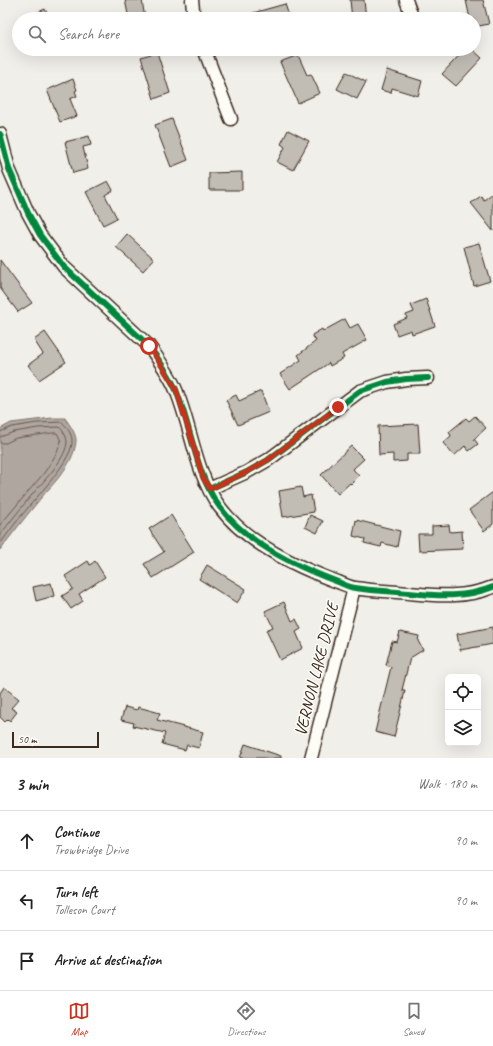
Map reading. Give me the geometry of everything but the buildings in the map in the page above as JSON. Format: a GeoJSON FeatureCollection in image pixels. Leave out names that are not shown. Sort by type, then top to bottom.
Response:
{"type":"FeatureCollection","features":[{"type":"Feature","properties":{"kind":"street"},"geometry":{"type":"LineString","coordinates":[[192,0],[193,12]]}},
{"type":"Feature","properties":{"kind":"street"},"geometry":{"type":"LineString","coordinates":[[406,0],[410,12]]}},
{"type":"Feature","properties":{"kind":"street"},"geometry":{"type":"LineString","coordinates":[[207,56],[231,119]]}},
{"type":"Feature","properties":{"kind":"street"},"geometry":{"type":"LineString","coordinates":[[0,134],[9,169],[28,213],[40,235],[64,267],[145,342],[158,358],[176,389],[203,478],[218,506],[229,518],[258,543],[286,559],[324,577],[354,588],[430,595],[460,596],[493,587]]}},
{"type":"Feature","properties":{"kind":"street"},"geometry":{"type":"LineString","coordinates":[[210,489],[247,472],[268,460],[360,391],[387,382],[428,378]]}},
{"type":"Feature","properties":{"kind":"street","name":"VERNON LAKE DRIVE"},"geometry":{"type":"LineString","coordinates":[[311,758],[354,588]]}},
{"type":"Feature","properties":{"kind":"water"},"geometry":{"type":"Polygon","coordinates":[[[65,418],[74,432],[76,442],[71,460],[0,550],[0,429],[11,423],[65,418]]]}},
{"type":"Feature","properties":{"kind":"cycle path"},"geometry":{"type":"LineString","coordinates":[[0,134],[9,169],[28,213],[40,235],[64,267],[149,346],[160,362],[176,390],[199,465],[211,494],[230,519],[243,531],[257,542],[289,561],[353,588],[431,595],[462,595],[483,591],[493,587]]}},
{"type":"Feature","properties":{"kind":"cycle path"},"geometry":{"type":"LineString","coordinates":[[209,489],[247,472],[268,460],[360,391],[387,382],[428,378]]}},
{"type":"Feature","properties":{"kind":"route"},"geometry":{"type":"LineString","coordinates":[[149,346],[158,358],[176,389],[203,478],[210,489],[247,472],[268,460],[338,407]]}}]}
